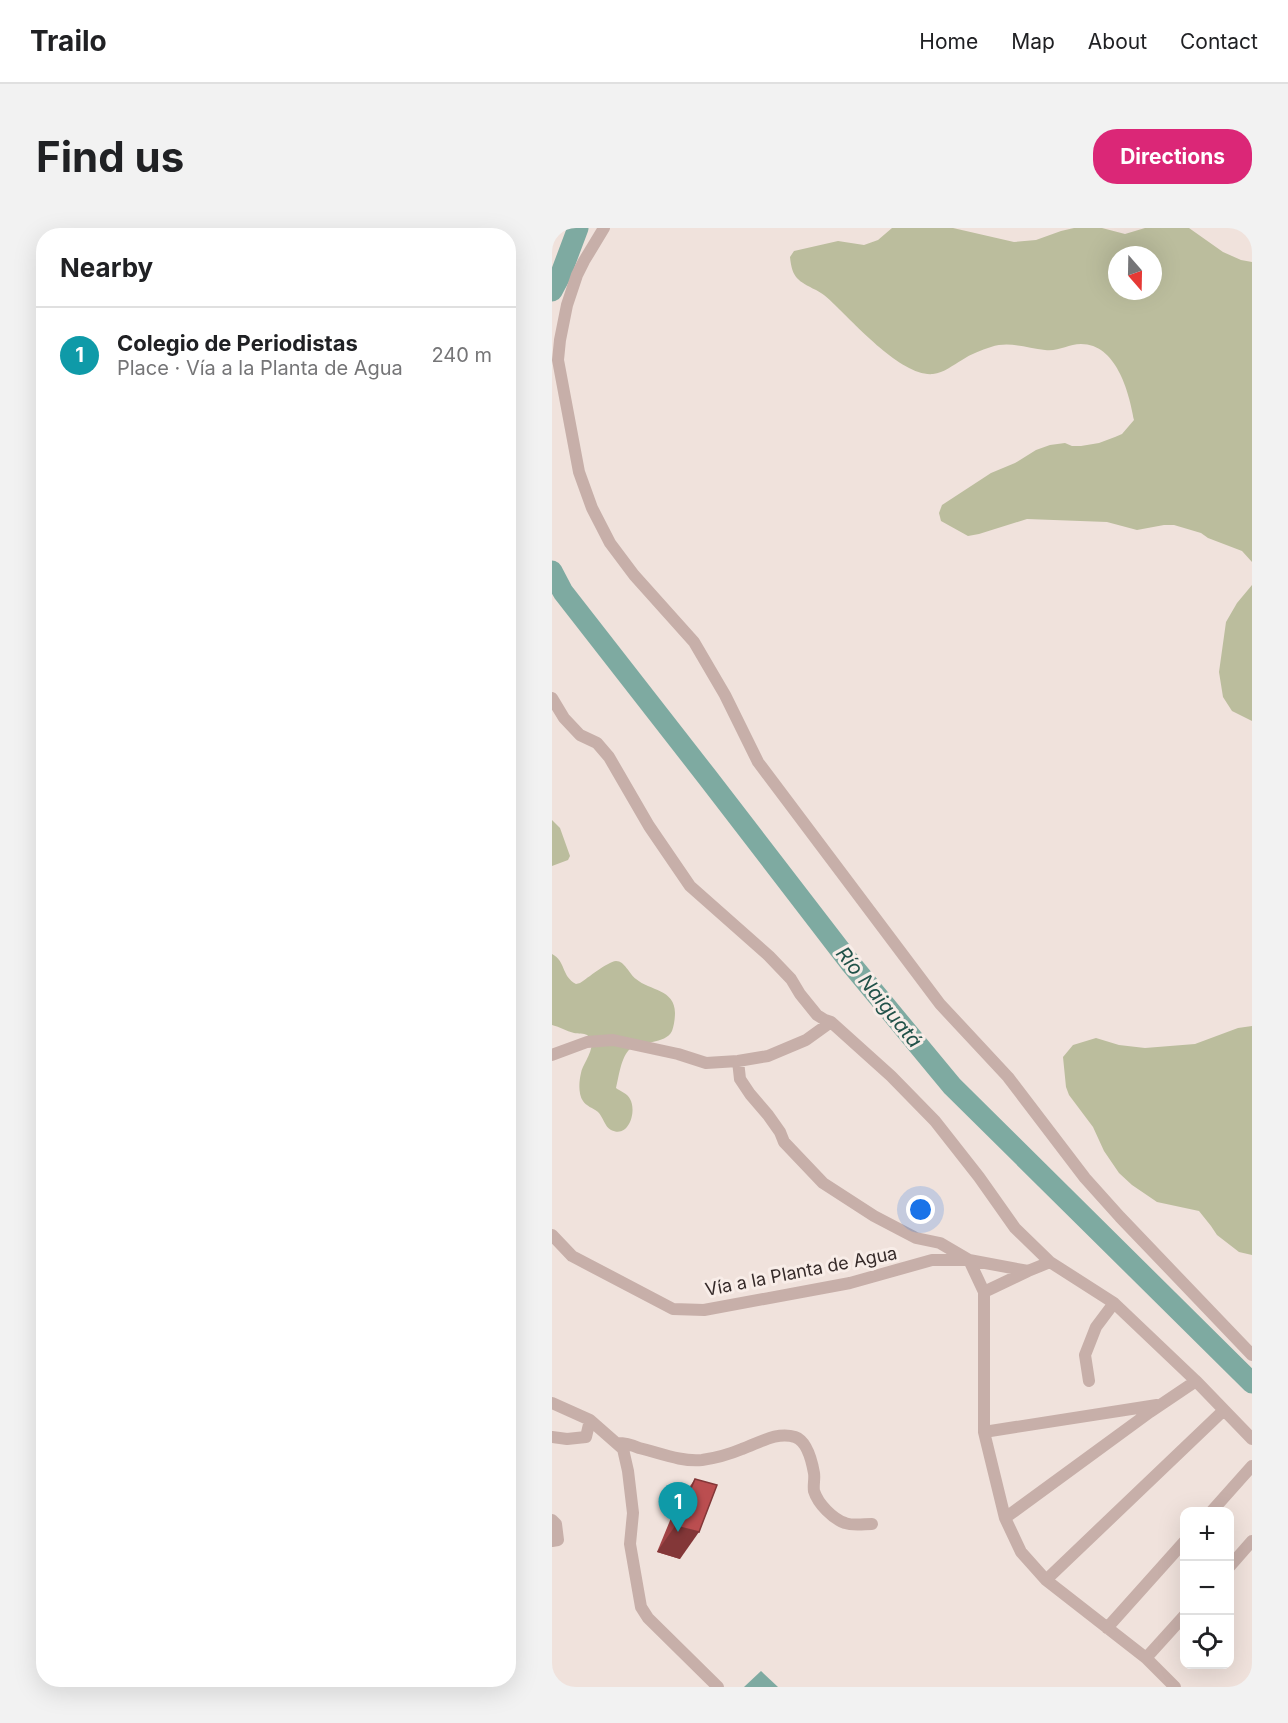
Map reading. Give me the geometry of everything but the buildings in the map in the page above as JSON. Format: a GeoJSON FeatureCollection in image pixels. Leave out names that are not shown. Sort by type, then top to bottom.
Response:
{"type":"FeatureCollection","features":[{"type":"Feature","properties":{"kind":"street"},"geometry":{"type":"LineString","coordinates":[[604,228],[584,261],[571,290],[563,320],[558,360],[579,472],[600,525],[621,560],[694,642],[725,695],[758,762],[940,1004],[1008,1077],[1085,1178],[1252,1355]]}},
{"type":"Feature","properties":{"kind":"street"},"geometry":{"type":"LineString","coordinates":[[552,698],[564,718],[580,735],[597,743],[609,757],[650,826],[690,885],[769,956],[791,979],[817,1015],[831,1022],[891,1076],[935,1121],[1015,1228],[1050,1262],[1114,1303],[1196,1381],[1252,1439]]}},
{"type":"Feature","properties":{"kind":"street"},"geometry":{"type":"LineString","coordinates":[[552,1055],[587,1042],[613,1040],[678,1054],[706,1063],[738,1061],[768,1056],[806,1040],[831,1022]]}},
{"type":"Feature","properties":{"kind":"street"},"geometry":{"type":"LineString","coordinates":[[738,1061],[740,1079],[774,1123],[784,1142],[823,1183],[874,1216],[916,1238],[940,1243],[969,1260],[1028,1271]]}},
{"type":"Feature","properties":{"kind":"street","name":"Vía a la Planta de Agua"},"geometry":{"type":"LineString","coordinates":[[552,1235],[572,1256],[673,1309],[705,1310],[850,1283],[932,1260],[969,1260]]}},
{"type":"Feature","properties":{"kind":"street"},"geometry":{"type":"LineString","coordinates":[[969,1260],[984,1292],[984,1432],[1005,1518],[1021,1552],[1046,1580],[1146,1658],[1175,1687]]}},
{"type":"Feature","properties":{"kind":"street"},"geometry":{"type":"LineString","coordinates":[[984,1292],[1050,1262]]}},
{"type":"Feature","properties":{"kind":"street"},"geometry":{"type":"LineString","coordinates":[[1089,1381],[1085,1355],[1096,1327],[1114,1303]]}},
{"type":"Feature","properties":{"kind":"street"},"geometry":{"type":"LineString","coordinates":[[1005,1518],[1196,1381]]}},
{"type":"Feature","properties":{"kind":"street"},"geometry":{"type":"LineString","coordinates":[[552,1403],[590,1420],[623,1449],[633,1513],[630,1544],[641,1607],[648,1618],[718,1687]]}},
{"type":"Feature","properties":{"kind":"street"},"geometry":{"type":"LineString","coordinates":[[984,1432],[1161,1404]]}},
{"type":"Feature","properties":{"kind":"street"},"geometry":{"type":"LineString","coordinates":[[1046,1580],[1224,1410]]}},
{"type":"Feature","properties":{"kind":"street"},"geometry":{"type":"LineString","coordinates":[[552,1437],[567,1439],[586,1437],[590,1420]]}},
{"type":"Feature","properties":{"kind":"street"},"geometry":{"type":"LineString","coordinates":[[617,1443],[626,1443],[674,1458],[693,1460],[736,1452],[771,1437],[795,1437],[804,1444],[814,1473],[814,1492],[825,1509],[843,1523],[872,1524]]}},
{"type":"Feature","properties":{"kind":"street"},"geometry":{"type":"LineString","coordinates":[[1215,1507],[1252,1466]]}},
{"type":"Feature","properties":{"kind":"street"},"geometry":{"type":"LineString","coordinates":[[552,1520],[556,1524],[558,1540],[552,1541]]}},
{"type":"Feature","properties":{"kind":"street"},"geometry":{"type":"LineString","coordinates":[[1234,1561],[1252,1541]]}},
{"type":"Feature","properties":{"kind":"street"},"geometry":{"type":"LineString","coordinates":[[1107,1628],[1180,1548]]}},
{"type":"Feature","properties":{"kind":"street"},"geometry":{"type":"LineString","coordinates":[[1146,1658],[1180,1621]]}},
{"type":"Feature","properties":{"kind":"green space"},"geometry":{"type":"Polygon","coordinates":[[[892,228],[953,228],[1014,242],[1036,240],[1074,228],[1102,228],[1125,234],[1145,228],[1189,228],[1223,252],[1252,262],[1252,562],[1242,551],[1201,533],[1174,525],[1137,530],[1107,522],[1027,519],[968,536],[941,521],[939,513],[942,505],[991,473],[1015,463],[1036,450],[1065,443],[1081,446],[1099,443],[1122,434],[1134,420],[1129,396],[1112,360],[1093,346],[1081,344],[1050,350],[998,345],[972,354],[937,373],[921,373],[908,368],[869,338],[825,296],[800,281],[792,270],[790,257],[794,251],[838,241],[864,245],[878,240],[892,228]]]}},
{"type":"Feature","properties":{"kind":"green space"},"geometry":{"type":"Polygon","coordinates":[[[1252,585],[1252,721],[1232,711],[1223,697],[1219,672],[1226,622],[1237,603],[1252,585]]]}},
{"type":"Feature","properties":{"kind":"green space"},"geometry":{"type":"Polygon","coordinates":[[[552,820],[560,828],[570,856],[568,860],[552,866],[552,820]]]}},
{"type":"Feature","properties":{"kind":"green space"},"geometry":{"type":"Polygon","coordinates":[[[552,954],[560,961],[571,981],[576,984],[608,964],[619,962],[636,979],[666,995],[674,1005],[674,1022],[669,1035],[635,1046],[627,1052],[622,1062],[616,1088],[629,1097],[633,1110],[630,1122],[623,1131],[617,1132],[609,1129],[598,1112],[581,1098],[580,1076],[592,1043],[586,1034],[574,1033],[552,1025],[552,954]]]}},
{"type":"Feature","properties":{"kind":"green space"},"geometry":{"type":"Polygon","coordinates":[[[1252,1026],[1252,1255],[1239,1252],[1217,1235],[1199,1211],[1157,1202],[1119,1173],[1104,1151],[1093,1127],[1069,1095],[1063,1057],[1073,1045],[1096,1038],[1119,1045],[1145,1048],[1195,1044],[1238,1028],[1252,1026]]]}},
{"type":"Feature","properties":{"kind":"water"},"geometry":{"type":"Polygon","coordinates":[[[761,1671],[778,1687],[744,1687],[761,1671]]]}},
{"type":"Feature","properties":{"kind":"waterway","name":"Río Naiguatá"},"geometry":{"type":"LineString","coordinates":[[552,291],[578,228]]}},
{"type":"Feature","properties":{"kind":"waterway","name":"Río Naiguatá"},"geometry":{"type":"LineString","coordinates":[[552,571],[563,592],[851,964],[952,1086],[1252,1383]]}},
{"type":"Feature","properties":{"kind":"place","name":"Colegio de Periodistas"},"geometry":{"type":"Point","coordinates":[678,1532]}}]}
